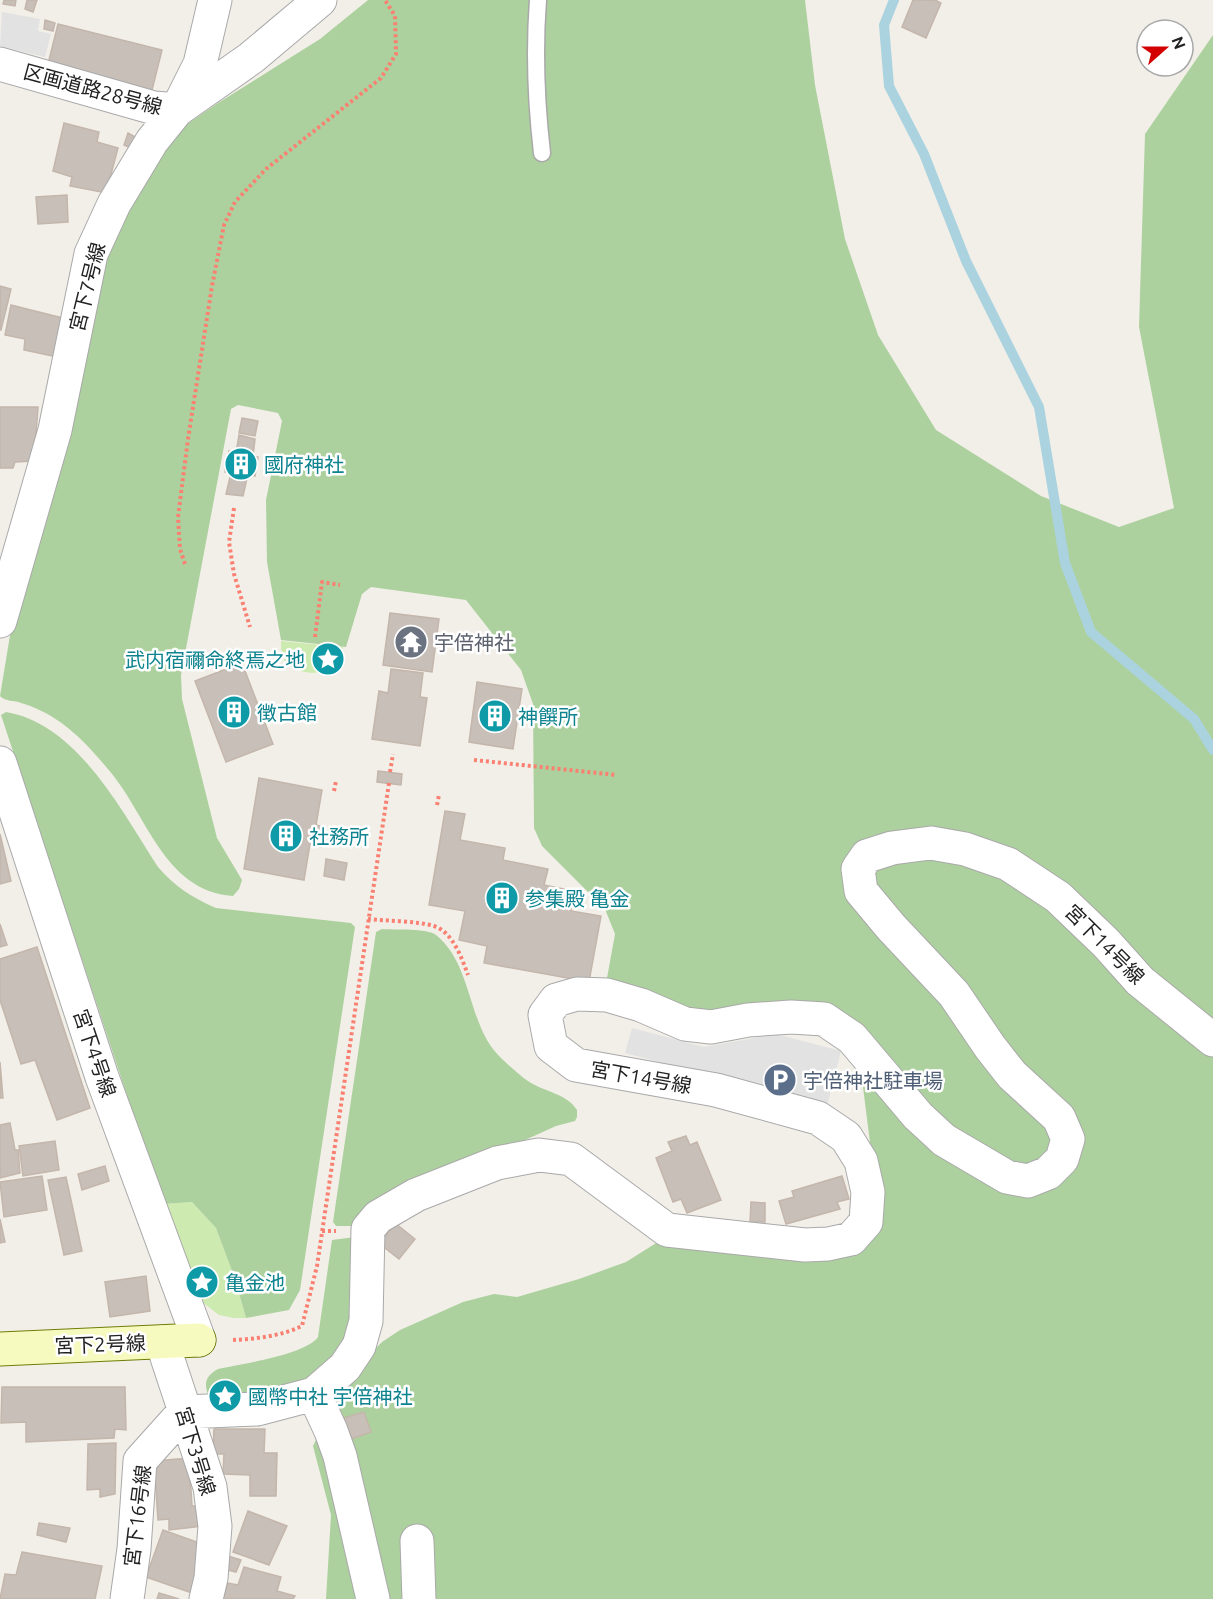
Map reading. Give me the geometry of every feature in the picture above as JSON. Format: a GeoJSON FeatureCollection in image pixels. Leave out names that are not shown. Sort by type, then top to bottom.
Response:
{"type":"FeatureCollection","features":[{"type":"Feature","properties":{"kind":"street","name":"区画道路28号線"},"geometry":{"type":"LineString","coordinates":[[0,64],[154,108],[177,110],[200,64],[215,0]]}},
{"type":"Feature","properties":{"kind":"street","name":"宮下7号線"},"geometry":{"type":"LineString","coordinates":[[0,621],[55,430],[91,254],[114,204],[147,150],[177,110],[251,58],[320,0]]}},
{"type":"Feature","properties":{"kind":"street","name":"宮下4号線"},"geometry":{"type":"LineString","coordinates":[[0,763],[102,1077],[199,1340]]}},
{"type":"Feature","properties":{"kind":"street","name":"宮下14号線"},"geometry":{"type":"LineString","coordinates":[[184,1412],[257,1408],[314,1394],[345,1367],[359,1346],[366,1321],[368,1228],[378,1216],[416,1196],[497,1163],[539,1155],[571,1159],[667,1230],[804,1245],[828,1244],[851,1239],[866,1222],[868,1192],[861,1161],[846,1137],[818,1118],[716,1090],[576,1065],[551,1046],[545,1015],[556,1000],[577,994],[607,995],[641,1005],[685,1024],[711,1027],[748,1020],[791,1017],[824,1019],[852,1038],[918,1116],[944,1140],[1007,1177],[1028,1181],[1048,1173],[1062,1159],[1068,1139],[1059,1118],[1012,1075],[954,994],[891,927],[861,891],[858,869],[867,856],[892,848],[931,843],[965,849],[1008,864],[1058,897],[1106,943],[1140,981],[1213,1041]]}},
{"type":"Feature","properties":{"kind":"street","name":"宮下2号線"},"geometry":{"type":"LineString","coordinates":[[0,1348],[199,1340]]}},
{"type":"Feature","properties":{"kind":"street","name":"宮下3号線"},"geometry":{"type":"LineString","coordinates":[[162,1342],[210,1487],[214,1517],[211,1578],[206,1599]]}},
{"type":"Feature","properties":{"kind":"street"},"geometry":{"type":"LineString","coordinates":[[314,1394],[340,1456],[373,1599]]}},
{"type":"Feature","properties":{"kind":"street","name":"宮下16号線"},"geometry":{"type":"LineString","coordinates":[[127,1599],[134,1549],[140,1461],[184,1412]]}},
{"type":"Feature","properties":{"kind":"street"},"geometry":{"type":"LineString","coordinates":[[417,1541],[418,1599]]}},
{"type":"Feature","properties":{"kind":"lane"},"geometry":{"type":"LineString","coordinates":[[538,0],[535,40],[536,100],[542,153]]}},
{"type":"Feature","properties":{"kind":"path"},"geometry":{"type":"LineString","coordinates":[[185,564],[180,549],[178,517],[212,286],[224,225],[235,202],[266,169],[381,78],[396,54],[395,16],[385,0]]}},
{"type":"Feature","properties":{"kind":"path"},"geometry":{"type":"LineString","coordinates":[[234,508],[229,542],[234,574],[250,627]]}},
{"type":"Feature","properties":{"kind":"path"},"geometry":{"type":"LineString","coordinates":[[315,637],[322,582],[340,585]]}},
{"type":"Feature","properties":{"kind":"path"},"geometry":{"type":"LineString","coordinates":[[390,772],[393,754]]}},
{"type":"Feature","properties":{"kind":"path"},"geometry":{"type":"LineString","coordinates":[[474,760],[617,775]]}},
{"type":"Feature","properties":{"kind":"path"},"geometry":{"type":"LineString","coordinates":[[334,791],[336,781]]}},
{"type":"Feature","properties":{"kind":"path"},"geometry":{"type":"LineString","coordinates":[[246,1340],[288,1333],[302,1326],[316,1266],[389,783]]}},
{"type":"Feature","properties":{"kind":"path"},"geometry":{"type":"LineString","coordinates":[[437,804],[439,795]]}},
{"type":"Feature","properties":{"kind":"path"},"geometry":{"type":"LineString","coordinates":[[368,919],[436,926],[460,953],[468,975]]}},
{"type":"Feature","properties":{"kind":"green space"},"geometry":{"type":"Polygon","coordinates":[[[368,0],[805,0],[815,85],[845,239],[878,335],[936,430],[1041,496],[1119,527],[1174,508],[1139,327],[1145,134],[1183,78],[1195,78],[1195,61],[1213,35],[1213,1599],[326,1599],[331,1515],[313,1446],[331,1409],[347,1389],[356,1368],[382,1342],[400,1330],[463,1302],[494,1294],[517,1297],[579,1279],[626,1262],[661,1240],[832,1257],[874,1174],[856,1032],[708,1018],[612,989],[607,978],[615,934],[605,909],[542,846],[534,828],[533,704],[521,670],[466,600],[371,587],[362,594],[346,647],[281,640],[267,562],[266,500],[282,421],[278,413],[238,405],[231,409],[181,675],[182,699],[217,838],[242,880],[233,896],[209,891],[189,880],[173,865],[121,786],[83,741],[38,709],[0,696],[18,587],[105,243],[161,142],[320,39],[368,0]]]}},
{"type":"Feature","properties":{"kind":"green space"},"geometry":{"type":"Polygon","coordinates":[[[281,641],[343,647],[333,668],[314,673],[300,671],[288,664],[284,660],[281,641]]]}},
{"type":"Feature","properties":{"kind":"green space"},"geometry":{"type":"Polygon","coordinates":[[[6,712],[32,720],[55,734],[76,752],[96,773],[158,867],[177,886],[192,896],[216,908],[351,923],[355,927],[300,1290],[289,1310],[246,1318],[235,1279],[216,1228],[192,1202],[163,1204],[1,715],[6,712]]]}},
{"type":"Feature","properties":{"kind":"green space"},"geometry":{"type":"Polygon","coordinates":[[[382,929],[419,930],[436,935],[456,960],[478,1021],[493,1049],[527,1080],[568,1100],[577,1110],[577,1117],[575,1121],[556,1126],[490,1156],[358,1226],[336,1226],[333,1222],[376,932],[382,929]]]}},
{"type":"Feature","properties":{"kind":"green space"},"geometry":{"type":"Polygon","coordinates":[[[192,1202],[216,1228],[235,1279],[246,1318],[219,1315],[202,1302],[163,1204],[192,1202]]]}},
{"type":"Feature","properties":{"kind":"green space"},"geometry":{"type":"Polygon","coordinates":[[[355,1237],[355,1334],[304,1388],[209,1398],[206,1381],[218,1369],[287,1354],[311,1343],[318,1337],[332,1240],[355,1237]]]}},
{"type":"Feature","properties":{"kind":"shaded area"},"geometry":{"type":"Polygon","coordinates":[[[2,12],[40,19],[38,31],[51,34],[45,57],[0,46],[2,12]]]}},
{"type":"Feature","properties":{"kind":"shaded area","name":"宇倍神社駐車場"},"geometry":{"type":"Polygon","coordinates":[[[632,1028],[704,1047],[776,1034],[841,1051],[827,1106],[625,1053],[632,1028]]]}},
{"type":"Feature","properties":{"kind":"building"},"geometry":{"type":"Polygon","coordinates":[[[4,0],[16,0],[15,6],[3,4],[4,0]]]}},
{"type":"Feature","properties":{"kind":"building"},"geometry":{"type":"Polygon","coordinates":[[[27,0],[37,0],[33,12],[25,9],[27,0]]]}},
{"type":"Feature","properties":{"kind":"building"},"geometry":{"type":"Polygon","coordinates":[[[913,0],[935,0],[941,3],[926,38],[902,27],[913,0]]]}},
{"type":"Feature","properties":{"kind":"building"},"geometry":{"type":"Polygon","coordinates":[[[45,20],[55,23],[53,31],[44,29],[45,20]]]}},
{"type":"Feature","properties":{"kind":"building"},"geometry":{"type":"Polygon","coordinates":[[[58,24],[162,50],[152,90],[48,64],[58,24]]]}},
{"type":"Feature","properties":{"kind":"building"},"geometry":{"type":"Polygon","coordinates":[[[64,123],[99,132],[97,142],[118,148],[106,193],[70,186],[72,177],[53,171],[64,123]]]}},
{"type":"Feature","properties":{"kind":"building"},"geometry":{"type":"Polygon","coordinates":[[[128,133],[139,139],[135,150],[124,145],[128,133]]]}},
{"type":"Feature","properties":{"kind":"building"},"geometry":{"type":"Polygon","coordinates":[[[67,195],[68,222],[38,224],[36,197],[67,195]]]}},
{"type":"Feature","properties":{"kind":"building"},"geometry":{"type":"Polygon","coordinates":[[[0,286],[11,289],[1,330],[0,330],[0,286]]]}},
{"type":"Feature","properties":{"kind":"building"},"geometry":{"type":"Polygon","coordinates":[[[11,305],[63,318],[53,356],[24,350],[25,339],[5,335],[11,305]]]}},
{"type":"Feature","properties":{"kind":"building"},"geometry":{"type":"Polygon","coordinates":[[[0,407],[38,407],[34,461],[15,462],[13,468],[0,468],[0,407]]]}},
{"type":"Feature","properties":{"kind":"building"},"geometry":{"type":"Polygon","coordinates":[[[242,418],[258,421],[255,436],[239,433],[242,418]]]}},
{"type":"Feature","properties":{"kind":"building","name":"國府神社"},"geometry":{"type":"Polygon","coordinates":[[[239,435],[255,439],[253,456],[258,457],[255,476],[248,474],[243,496],[226,494],[231,473],[225,472],[229,451],[236,453],[239,435]]]}},
{"type":"Feature","properties":{"kind":"building","name":"宇倍神社"},"geometry":{"type":"Polygon","coordinates":[[[390,613],[439,619],[432,672],[383,665],[390,613]]]}},
{"type":"Feature","properties":{"kind":"building","name":"徴古館"},"geometry":{"type":"Polygon","coordinates":[[[242,663],[273,744],[226,762],[195,681],[242,663]]]}},
{"type":"Feature","properties":{"kind":"building"},"geometry":{"type":"Polygon","coordinates":[[[391,669],[423,673],[420,697],[427,698],[420,746],[372,739],[379,691],[388,693],[391,669]]]}},
{"type":"Feature","properties":{"kind":"building","name":"神饌所"},"geometry":{"type":"Polygon","coordinates":[[[477,682],[522,689],[513,749],[469,742],[477,682]]]}},
{"type":"Feature","properties":{"kind":"building"},"geometry":{"type":"Polygon","coordinates":[[[378,771],[402,774],[401,785],[377,782],[378,771]]]}},
{"type":"Feature","properties":{"kind":"building","name":"社務所"},"geometry":{"type":"Polygon","coordinates":[[[259,778],[322,790],[316,825],[324,827],[321,847],[310,844],[304,880],[244,869],[259,778]]]}},
{"type":"Feature","properties":{"kind":"building","name":"参集殿 亀金"},"geometry":{"type":"Polygon","coordinates":[[[445,811],[465,814],[460,840],[505,848],[503,860],[548,869],[544,885],[574,891],[571,911],[601,916],[589,982],[484,963],[487,946],[459,940],[465,911],[429,905],[445,811]]]}},
{"type":"Feature","properties":{"kind":"building"},"geometry":{"type":"Polygon","coordinates":[[[0,834],[11,881],[0,884],[0,834]]]}},
{"type":"Feature","properties":{"kind":"building"},"geometry":{"type":"Polygon","coordinates":[[[326,859],[347,863],[344,880],[324,876],[326,859]]]}},
{"type":"Feature","properties":{"kind":"building"},"geometry":{"type":"Polygon","coordinates":[[[0,924],[7,945],[0,947],[0,924]]]}},
{"type":"Feature","properties":{"kind":"building"},"geometry":{"type":"Polygon","coordinates":[[[37,947],[90,1108],[57,1120],[35,1060],[21,1064],[0,1000],[0,959],[37,947]]]}},
{"type":"Feature","properties":{"kind":"building"},"geometry":{"type":"Polygon","coordinates":[[[0,1062],[3,1098],[0,1098],[0,1062]]]}},
{"type":"Feature","properties":{"kind":"building"},"geometry":{"type":"Polygon","coordinates":[[[10,1123],[15,1150],[18,1150],[20,1173],[0,1178],[0,1125],[10,1123]]]}},
{"type":"Feature","properties":{"kind":"building"},"geometry":{"type":"Polygon","coordinates":[[[686,1136],[690,1145],[697,1142],[721,1200],[687,1213],[681,1199],[673,1202],[656,1158],[672,1151],[668,1142],[686,1136]]]}},
{"type":"Feature","properties":{"kind":"building"},"geometry":{"type":"Polygon","coordinates":[[[55,1141],[59,1170],[23,1176],[19,1146],[55,1141]]]}},
{"type":"Feature","properties":{"kind":"building"},"geometry":{"type":"Polygon","coordinates":[[[105,1166],[109,1181],[82,1190],[78,1174],[105,1166]]]}},
{"type":"Feature","properties":{"kind":"building"},"geometry":{"type":"Polygon","coordinates":[[[42,1176],[47,1210],[4,1217],[0,1182],[42,1176]]]}},
{"type":"Feature","properties":{"kind":"building"},"geometry":{"type":"Polygon","coordinates":[[[842,1176],[849,1199],[837,1202],[840,1209],[786,1224],[779,1201],[794,1197],[792,1191],[842,1176]]]}},
{"type":"Feature","properties":{"kind":"building"},"geometry":{"type":"Polygon","coordinates":[[[66,1177],[82,1251],[64,1255],[48,1180],[66,1177]]]}},
{"type":"Feature","properties":{"kind":"building"},"geometry":{"type":"Polygon","coordinates":[[[751,1202],[765,1203],[765,1222],[750,1222],[751,1202]]]}},
{"type":"Feature","properties":{"kind":"building"},"geometry":{"type":"Polygon","coordinates":[[[0,1219],[5,1242],[0,1243],[0,1219]]]}},
{"type":"Feature","properties":{"kind":"building"},"geometry":{"type":"Polygon","coordinates":[[[395,1223],[415,1239],[399,1259],[380,1244],[395,1223]]]}},
{"type":"Feature","properties":{"kind":"building"},"geometry":{"type":"Polygon","coordinates":[[[146,1276],[150,1311],[110,1317],[105,1282],[146,1276]]]}},
{"type":"Feature","properties":{"kind":"building"},"geometry":{"type":"Polygon","coordinates":[[[2,1387],[125,1387],[126,1430],[115,1429],[114,1438],[26,1442],[26,1422],[1,1423],[2,1387]]]}},
{"type":"Feature","properties":{"kind":"building"},"geometry":{"type":"Polygon","coordinates":[[[364,1412],[371,1432],[351,1439],[344,1418],[364,1412]]]}},
{"type":"Feature","properties":{"kind":"building"},"geometry":{"type":"Polygon","coordinates":[[[214,1429],[265,1429],[264,1453],[277,1453],[276,1496],[250,1496],[250,1475],[223,1474],[224,1454],[213,1454],[214,1429]]]}},
{"type":"Feature","properties":{"kind":"building"},"geometry":{"type":"Polygon","coordinates":[[[116,1443],[115,1494],[100,1497],[100,1489],[87,1490],[88,1444],[116,1443]]]}},
{"type":"Feature","properties":{"kind":"building"},"geometry":{"type":"Polygon","coordinates":[[[189,1458],[192,1506],[202,1506],[203,1526],[169,1530],[169,1519],[158,1520],[154,1461],[189,1458]]]}},
{"type":"Feature","properties":{"kind":"building"},"geometry":{"type":"Polygon","coordinates":[[[248,1511],[287,1526],[269,1565],[233,1552],[248,1511]]]}},
{"type":"Feature","properties":{"kind":"building"},"geometry":{"type":"Polygon","coordinates":[[[39,1523],[70,1528],[66,1542],[37,1535],[39,1523]]]}},
{"type":"Feature","properties":{"kind":"building"},"geometry":{"type":"Polygon","coordinates":[[[163,1530],[205,1545],[192,1593],[146,1577],[163,1530]]]}},
{"type":"Feature","properties":{"kind":"building"},"geometry":{"type":"Polygon","coordinates":[[[22,1552],[102,1566],[95,1599],[0,1599],[5,1574],[16,1575],[22,1552]]]}},
{"type":"Feature","properties":{"kind":"building"},"geometry":{"type":"Polygon","coordinates":[[[228,1556],[241,1560],[236,1572],[224,1569],[228,1556]]]}},
{"type":"Feature","properties":{"kind":"building"},"geometry":{"type":"Polygon","coordinates":[[[244,1567],[281,1577],[277,1591],[295,1596],[293,1599],[223,1599],[228,1583],[238,1585],[244,1567]]]}},
{"type":"Feature","properties":{"kind":"building"},"geometry":{"type":"Polygon","coordinates":[[[159,1593],[179,1599],[157,1599],[159,1593]]]}},
{"type":"Feature","properties":{"kind":"waterway"},"geometry":{"type":"LineString","coordinates":[[894,0],[884,25],[889,86],[924,154],[966,261],[1039,407],[1065,563],[1091,632],[1194,719],[1213,750]]}},
{"type":"Feature","properties":{"kind":"place","name":"國府神社"},"geometry":{"type":"Point","coordinates":[241,464]}},
{"type":"Feature","properties":{"kind":"place","name":"宇倍神社"},"geometry":{"type":"Point","coordinates":[411,642]}},
{"type":"Feature","properties":{"kind":"place","name":"武内宿禰命終焉之地"},"geometry":{"type":"Point","coordinates":[328,659]}},
{"type":"Feature","properties":{"kind":"place","name":"徴古館"},"geometry":{"type":"Point","coordinates":[234,712]}},
{"type":"Feature","properties":{"kind":"place","name":"神饌所"},"geometry":{"type":"Point","coordinates":[495,716]}},
{"type":"Feature","properties":{"kind":"place","name":"社務所"},"geometry":{"type":"Point","coordinates":[286,836]}},
{"type":"Feature","properties":{"kind":"place","name":"参集殿 亀金"},"geometry":{"type":"Point","coordinates":[502,898]}},
{"type":"Feature","properties":{"kind":"place","name":"宇倍神社駐車場"},"geometry":{"type":"Point","coordinates":[780,1080]}},
{"type":"Feature","properties":{"kind":"place","name":"亀金池"},"geometry":{"type":"Point","coordinates":[202,1282]}},
{"type":"Feature","properties":{"kind":"place","name":"國幣中社 宇倍神社"},"geometry":{"type":"Point","coordinates":[225,1396]}}]}
